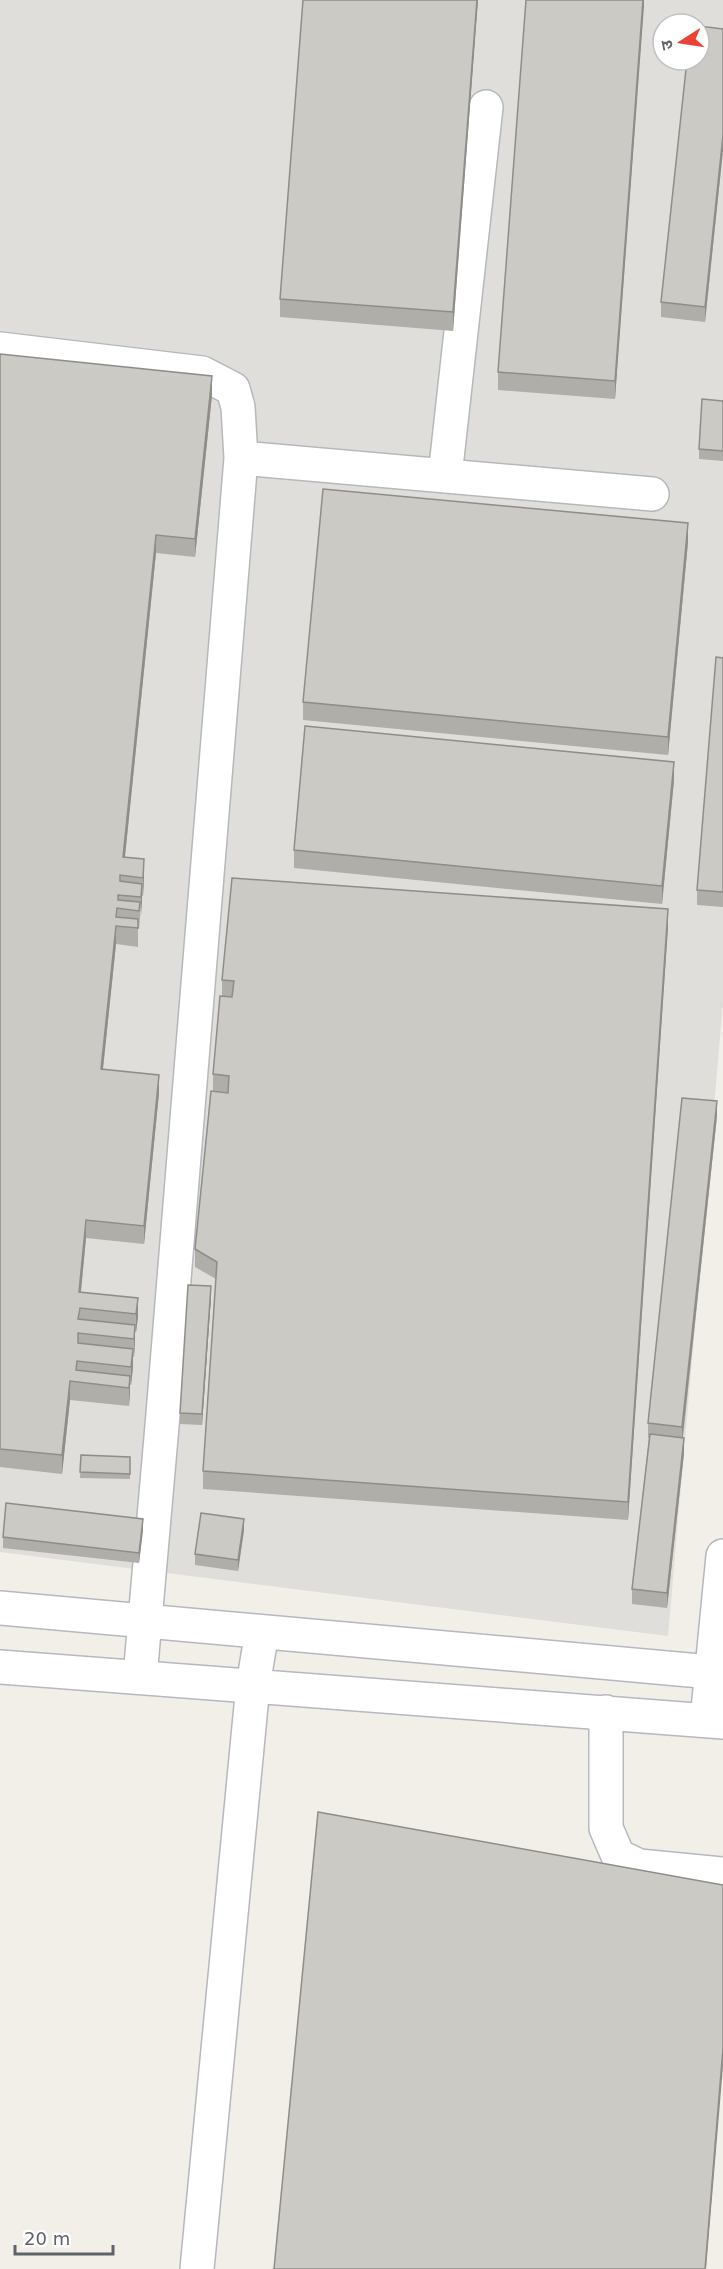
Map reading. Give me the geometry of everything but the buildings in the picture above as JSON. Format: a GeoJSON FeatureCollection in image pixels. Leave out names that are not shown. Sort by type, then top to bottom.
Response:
{"type":"FeatureCollection","features":[{"type":"Feature","properties":{"kind":"street"},"geometry":{"type":"LineString","coordinates":[[445,476],[486,107]]}},
{"type":"Feature","properties":{"kind":"street"},"geometry":{"type":"LineString","coordinates":[[0,349],[202,373],[233,389],[238,406],[241,459],[140,1677]]}},
{"type":"Feature","properties":{"kind":"street"},"geometry":{"type":"LineString","coordinates":[[241,459],[652,494]]}},
{"type":"Feature","properties":{"kind":"street"},"geometry":{"type":"LineString","coordinates":[[0,1666],[715,1721],[723,1556]]}},
{"type":"Feature","properties":{"kind":"street"},"geometry":{"type":"LineString","coordinates":[[0,1608],[717,1672]]}},
{"type":"Feature","properties":{"kind":"street"},"geometry":{"type":"LineString","coordinates":[[197,2269],[253,1685],[262,1632]]}},
{"type":"Feature","properties":{"kind":"street"},"geometry":{"type":"LineString","coordinates":[[606,1712],[606,1828],[618,1856],[639,1866],[723,1874]]}},
{"type":"Feature","properties":{"kind":"shaded area"},"geometry":{"type":"Polygon","coordinates":[[[0,0],[723,0],[723,1003],[668,1636],[0,1552],[0,0]]]}}]}
